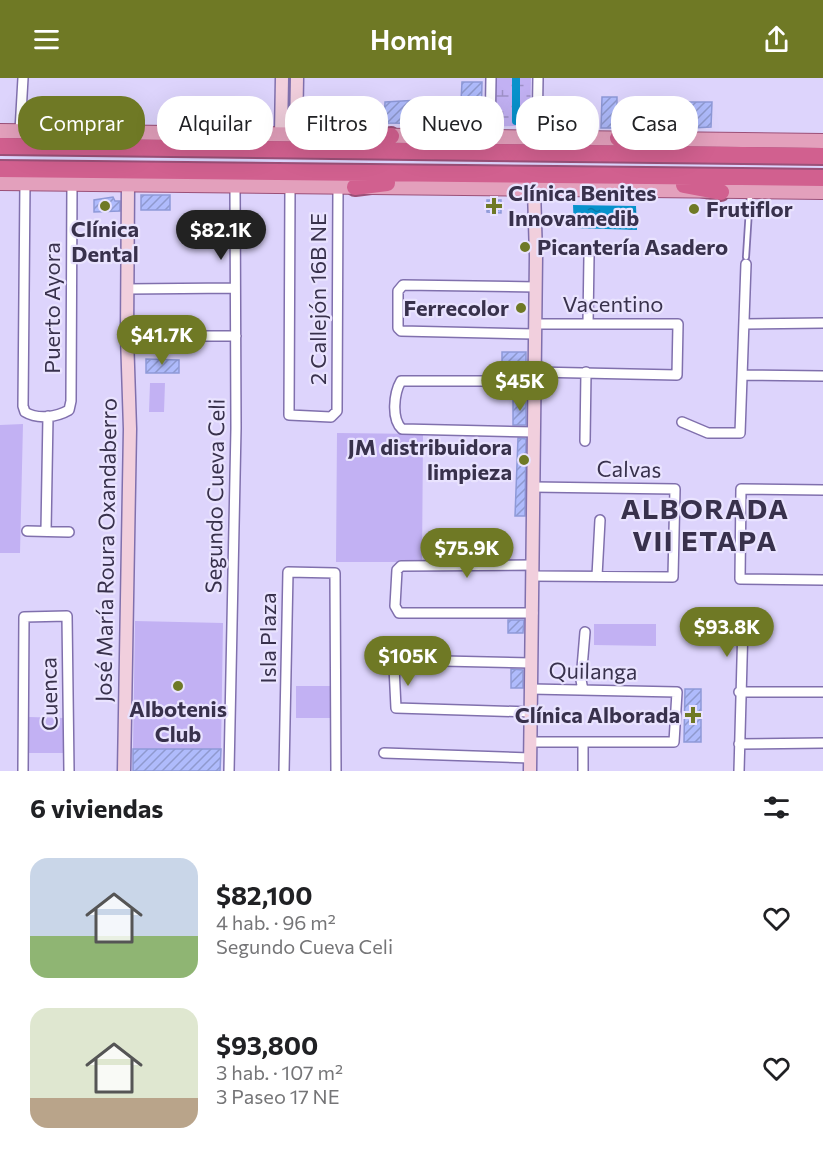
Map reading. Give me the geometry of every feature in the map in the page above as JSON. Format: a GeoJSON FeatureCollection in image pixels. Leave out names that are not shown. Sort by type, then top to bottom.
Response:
{"type":"FeatureCollection","features":[{"type":"Feature","properties":{"kind":"highway"},"geometry":{"type":"LineString","coordinates":[[332,151],[391,136]]}},
{"type":"Feature","properties":{"kind":"highway"},"geometry":{"type":"LineString","coordinates":[[0,146],[823,156]]}},
{"type":"Feature","properties":{"kind":"highway"},"geometry":{"type":"LineString","coordinates":[[673,150],[691,154]]}},
{"type":"Feature","properties":{"kind":"highway"},"geometry":{"type":"LineString","coordinates":[[0,169],[651,178],[823,178]]}},
{"type":"Feature","properties":{"kind":"highway"},"geometry":{"type":"LineString","coordinates":[[347,188],[438,175]]}},
{"type":"Feature","properties":{"kind":"highway"},"geometry":{"type":"LineString","coordinates":[[651,178],[721,192]]}},
{"type":"Feature","properties":{"kind":"main road"},"geometry":{"type":"LineString","coordinates":[[0,131],[18,131]]}},
{"type":"Feature","properties":{"kind":"main road"},"geometry":{"type":"LineString","coordinates":[[145,133],[285,135]]}},
{"type":"Feature","properties":{"kind":"main road"},"geometry":{"type":"LineString","coordinates":[[388,136],[400,136]]}},
{"type":"Feature","properties":{"kind":"main road"},"geometry":{"type":"LineString","coordinates":[[698,139],[823,141]]}},
{"type":"Feature","properties":{"kind":"main road"},"geometry":{"type":"LineString","coordinates":[[0,183],[823,192]]}},
{"type":"Feature","properties":{"kind":"street"},"geometry":{"type":"LineString","coordinates":[[22,96],[23,78]]}},
{"type":"Feature","properties":{"kind":"street"},"geometry":{"type":"LineString","coordinates":[[281,135],[282,78]]}},
{"type":"Feature","properties":{"kind":"street"},"geometry":{"type":"LineString","coordinates":[[297,78],[297,96]]}},
{"type":"Feature","properties":{"kind":"street"},"geometry":{"type":"LineString","coordinates":[[490,96],[491,78]]}},
{"type":"Feature","properties":{"kind":"street"},"geometry":{"type":"LineString","coordinates":[[538,78],[538,96]]}},
{"type":"Feature","properties":{"kind":"street","name":"Puerto Ayora"},"geometry":{"type":"LineString","coordinates":[[25,183],[23,406],[25,412],[31,416],[60,415],[69,410],[71,401],[72,184]]}},
{"type":"Feature","properties":{"kind":"street","name":"José María Roura Oxandaberro"},"geometry":{"type":"LineString","coordinates":[[124,771],[130,429],[127,336],[128,185]]}},
{"type":"Feature","properties":{"kind":"street","name":"Segundo Cueva Celi"},"geometry":{"type":"LineString","coordinates":[[229,771],[236,336],[235,186]]}},
{"type":"Feature","properties":{"kind":"street","name":"2 Callejón 16B NE"},"geometry":{"type":"LineString","coordinates":[[290,187],[289,415],[331,417],[337,411],[347,188]]}},
{"type":"Feature","properties":{"kind":"street"},"geometry":{"type":"LineString","coordinates":[[530,771],[536,329],[534,190]]}},
{"type":"Feature","properties":{"kind":"street"},"geometry":{"type":"LineString","coordinates":[[588,323],[589,256]]}},
{"type":"Feature","properties":{"kind":"street"},"geometry":{"type":"LineString","coordinates":[[682,422],[708,433],[740,433],[746,260]]}},
{"type":"Feature","properties":{"kind":"street","name":"Vacentino"},"geometry":{"type":"LineString","coordinates":[[534,432],[402,429],[396,418],[396,389],[401,381],[535,377],[586,372],[677,375],[678,324],[588,323],[536,329],[401,330],[399,328],[398,291],[403,285],[536,287]]}},
{"type":"Feature","properties":{"kind":"street"},"geometry":{"type":"LineString","coordinates":[[127,290],[235,288]]}},
{"type":"Feature","properties":{"kind":"street"},"geometry":{"type":"LineString","coordinates":[[745,324],[823,324]]}},
{"type":"Feature","properties":{"kind":"street"},"geometry":{"type":"LineString","coordinates":[[127,336],[236,336]]}},
{"type":"Feature","properties":{"kind":"street"},"geometry":{"type":"LineString","coordinates":[[585,441],[586,372]]}},
{"type":"Feature","properties":{"kind":"street"},"geometry":{"type":"LineString","coordinates":[[743,375],[823,376]]}},
{"type":"Feature","properties":{"kind":"street"},"geometry":{"type":"LineString","coordinates":[[46,531],[48,416]]}},
{"type":"Feature","properties":{"kind":"street","name":"Calvas"},"geometry":{"type":"LineString","coordinates":[[533,487],[675,489],[674,578],[401,566],[397,570],[395,606],[399,613],[533,613]]}},
{"type":"Feature","properties":{"kind":"street"},"geometry":{"type":"LineString","coordinates":[[823,490],[741,489],[740,579],[823,580]]}},
{"type":"Feature","properties":{"kind":"street"},"geometry":{"type":"LineString","coordinates":[[597,576],[600,520]]}},
{"type":"Feature","properties":{"kind":"street"},"geometry":{"type":"LineString","coordinates":[[27,531],[69,532]]}},
{"type":"Feature","properties":{"kind":"street","name":"Isla Plaza"},"geometry":{"type":"LineString","coordinates":[[284,771],[288,572],[335,573],[336,771]]}},
{"type":"Feature","properties":{"kind":"street","name":"Cuenca"},"geometry":{"type":"LineString","coordinates":[[22,771],[24,617],[67,616],[69,771]]}},
{"type":"Feature","properties":{"kind":"street"},"geometry":{"type":"LineString","coordinates":[[739,771],[739,692],[743,624]]}},
{"type":"Feature","properties":{"kind":"street"},"geometry":{"type":"LineString","coordinates":[[583,690],[581,680],[585,632]]}},
{"type":"Feature","properties":{"kind":"street"},"geometry":{"type":"LineString","coordinates":[[531,663],[398,660],[394,667],[396,708],[531,712]]}},
{"type":"Feature","properties":{"kind":"street","name":"Quilanga"},"geometry":{"type":"LineString","coordinates":[[530,741],[675,742],[677,692],[531,689]]}},
{"type":"Feature","properties":{"kind":"street"},"geometry":{"type":"LineString","coordinates":[[739,692],[823,692]]}},
{"type":"Feature","properties":{"kind":"street"},"geometry":{"type":"LineString","coordinates":[[583,742],[583,771]]}},
{"type":"Feature","properties":{"kind":"street"},"geometry":{"type":"LineString","coordinates":[[739,744],[823,743]]}},
{"type":"Feature","properties":{"kind":"street"},"geometry":{"type":"LineString","coordinates":[[384,753],[530,758]]}},
{"type":"Feature","properties":{"kind":"lane"},"geometry":{"type":"LineString","coordinates":[[746,260],[750,192]]}},
{"type":"Feature","properties":{"kind":"green space"},"geometry":{"type":"Polygon","coordinates":[[[494,78],[531,78],[531,96],[516,96],[516,126],[504,126],[504,96],[493,96],[494,78]]]}},
{"type":"Feature","properties":{"kind":"green space"},"geometry":{"type":"Polygon","coordinates":[[[150,383],[165,383],[164,412],[149,412],[150,383]]]}},
{"type":"Feature","properties":{"kind":"green space"},"geometry":{"type":"Polygon","coordinates":[[[23,424],[20,553],[0,553],[0,425],[23,424]]]}},
{"type":"Feature","properties":{"kind":"green space"},"geometry":{"type":"Polygon","coordinates":[[[337,433],[423,434],[422,562],[336,562],[337,433]]]}},
{"type":"Feature","properties":{"kind":"green space","name":"Albotenis Club"},"geometry":{"type":"Polygon","coordinates":[[[135,621],[223,623],[221,749],[133,749],[135,621]]]}},
{"type":"Feature","properties":{"kind":"green space"},"geometry":{"type":"Polygon","coordinates":[[[594,624],[656,624],[656,646],[594,645],[594,624]]]}},
{"type":"Feature","properties":{"kind":"green space"},"geometry":{"type":"Polygon","coordinates":[[[296,686],[334,686],[333,718],[296,718],[296,686]]]}},
{"type":"Feature","properties":{"kind":"green space"},"geometry":{"type":"Polygon","coordinates":[[[29,717],[64,718],[64,753],[28,753],[29,717]]]}},
{"type":"Feature","properties":{"kind":"water"},"geometry":{"type":"Polygon","coordinates":[[[573,205],[636,206],[637,230],[574,228],[573,205]]]}},
{"type":"Feature","properties":{"kind":"building"},"geometry":{"type":"Polygon","coordinates":[[[462,82],[482,82],[482,96],[461,96],[462,82]]]}},
{"type":"Feature","properties":{"kind":"building"},"geometry":{"type":"Polygon","coordinates":[[[602,97],[611,97],[611,128],[601,128],[602,97]]]}},
{"type":"Feature","properties":{"kind":"building"},"geometry":{"type":"Polygon","coordinates":[[[400,101],[400,123],[388,123],[388,102],[400,101]]]}},
{"type":"Feature","properties":{"kind":"building"},"geometry":{"type":"Polygon","coordinates":[[[698,102],[712,102],[711,127],[698,128],[698,102]]]}},
{"type":"Feature","properties":{"kind":"building"},"geometry":{"type":"Polygon","coordinates":[[[141,195],[170,195],[170,210],[141,210],[141,195]]]}},
{"type":"Feature","properties":{"kind":"building","name":"Clínica Dental"},"geometry":{"type":"Polygon","coordinates":[[[113,197],[115,201],[120,201],[120,211],[94,212],[94,200],[113,197]]]}},
{"type":"Feature","properties":{"kind":"building","name":"Clínica Benites Innovamedib"},"geometry":{"type":"Polygon","coordinates":[[[487,200],[501,200],[501,213],[487,212],[487,200]]]}},
{"type":"Feature","properties":{"kind":"building"},"geometry":{"type":"Polygon","coordinates":[[[502,352],[526,352],[526,374],[502,374],[502,352]]]}},
{"type":"Feature","properties":{"kind":"building"},"geometry":{"type":"Polygon","coordinates":[[[146,359],[179,360],[179,373],[146,373],[146,359]]]}},
{"type":"Feature","properties":{"kind":"building"},"geometry":{"type":"Polygon","coordinates":[[[513,400],[526,400],[526,425],[513,425],[513,400]]]}},
{"type":"Feature","properties":{"kind":"building"},"geometry":{"type":"Polygon","coordinates":[[[518,438],[526,439],[525,516],[515,516],[518,438]]]}},
{"type":"Feature","properties":{"kind":"building"},"geometry":{"type":"Polygon","coordinates":[[[508,620],[524,620],[523,633],[508,633],[508,620]]]}},
{"type":"Feature","properties":{"kind":"building"},"geometry":{"type":"Polygon","coordinates":[[[511,669],[523,670],[523,688],[511,688],[511,669]]]}},
{"type":"Feature","properties":{"kind":"building","name":"Clínica Alborada"},"geometry":{"type":"Polygon","coordinates":[[[685,689],[701,689],[701,742],[684,742],[685,689]]]}},
{"type":"Feature","properties":{"kind":"building"},"geometry":{"type":"Polygon","coordinates":[[[133,749],[221,749],[220,771],[133,771],[133,749]]]}},
{"type":"Feature","properties":{"kind":"waterway"},"geometry":{"type":"LineString","coordinates":[[516,78],[516,96]]}},
{"type":"Feature","properties":{"kind":"place","name":"Clínica Dental"},"geometry":{"type":"Point","coordinates":[105,206]}},
{"type":"Feature","properties":{"kind":"place","name":"Clínica Benites Innovamedib"},"geometry":{"type":"Point","coordinates":[494,206]}},
{"type":"Feature","properties":{"kind":"place","name":"Frutiflor"},"geometry":{"type":"Point","coordinates":[694,209]}},
{"type":"Feature","properties":{"kind":"place","name":"Picantería Asadero"},"geometry":{"type":"Point","coordinates":[525,247]}},
{"type":"Feature","properties":{"kind":"place","name":"Ferrecolor"},"geometry":{"type":"Point","coordinates":[521,308]}},
{"type":"Feature","properties":{"kind":"place","name":"JM distribuidora limpieza"},"geometry":{"type":"Point","coordinates":[524,460]}},
{"type":"Feature","properties":{"kind":"place","name":"Albotenis Club"},"geometry":{"type":"Point","coordinates":[178,686]}},
{"type":"Feature","properties":{"kind":"place","name":"Clínica Alborada"},"geometry":{"type":"Point","coordinates":[693,715]}},
{"type":"Feature","properties":{"kind":"district","name":"ALBORADA VII ETAPA"},"geometry":{"type":"Point","coordinates":[705,525]}}]}
